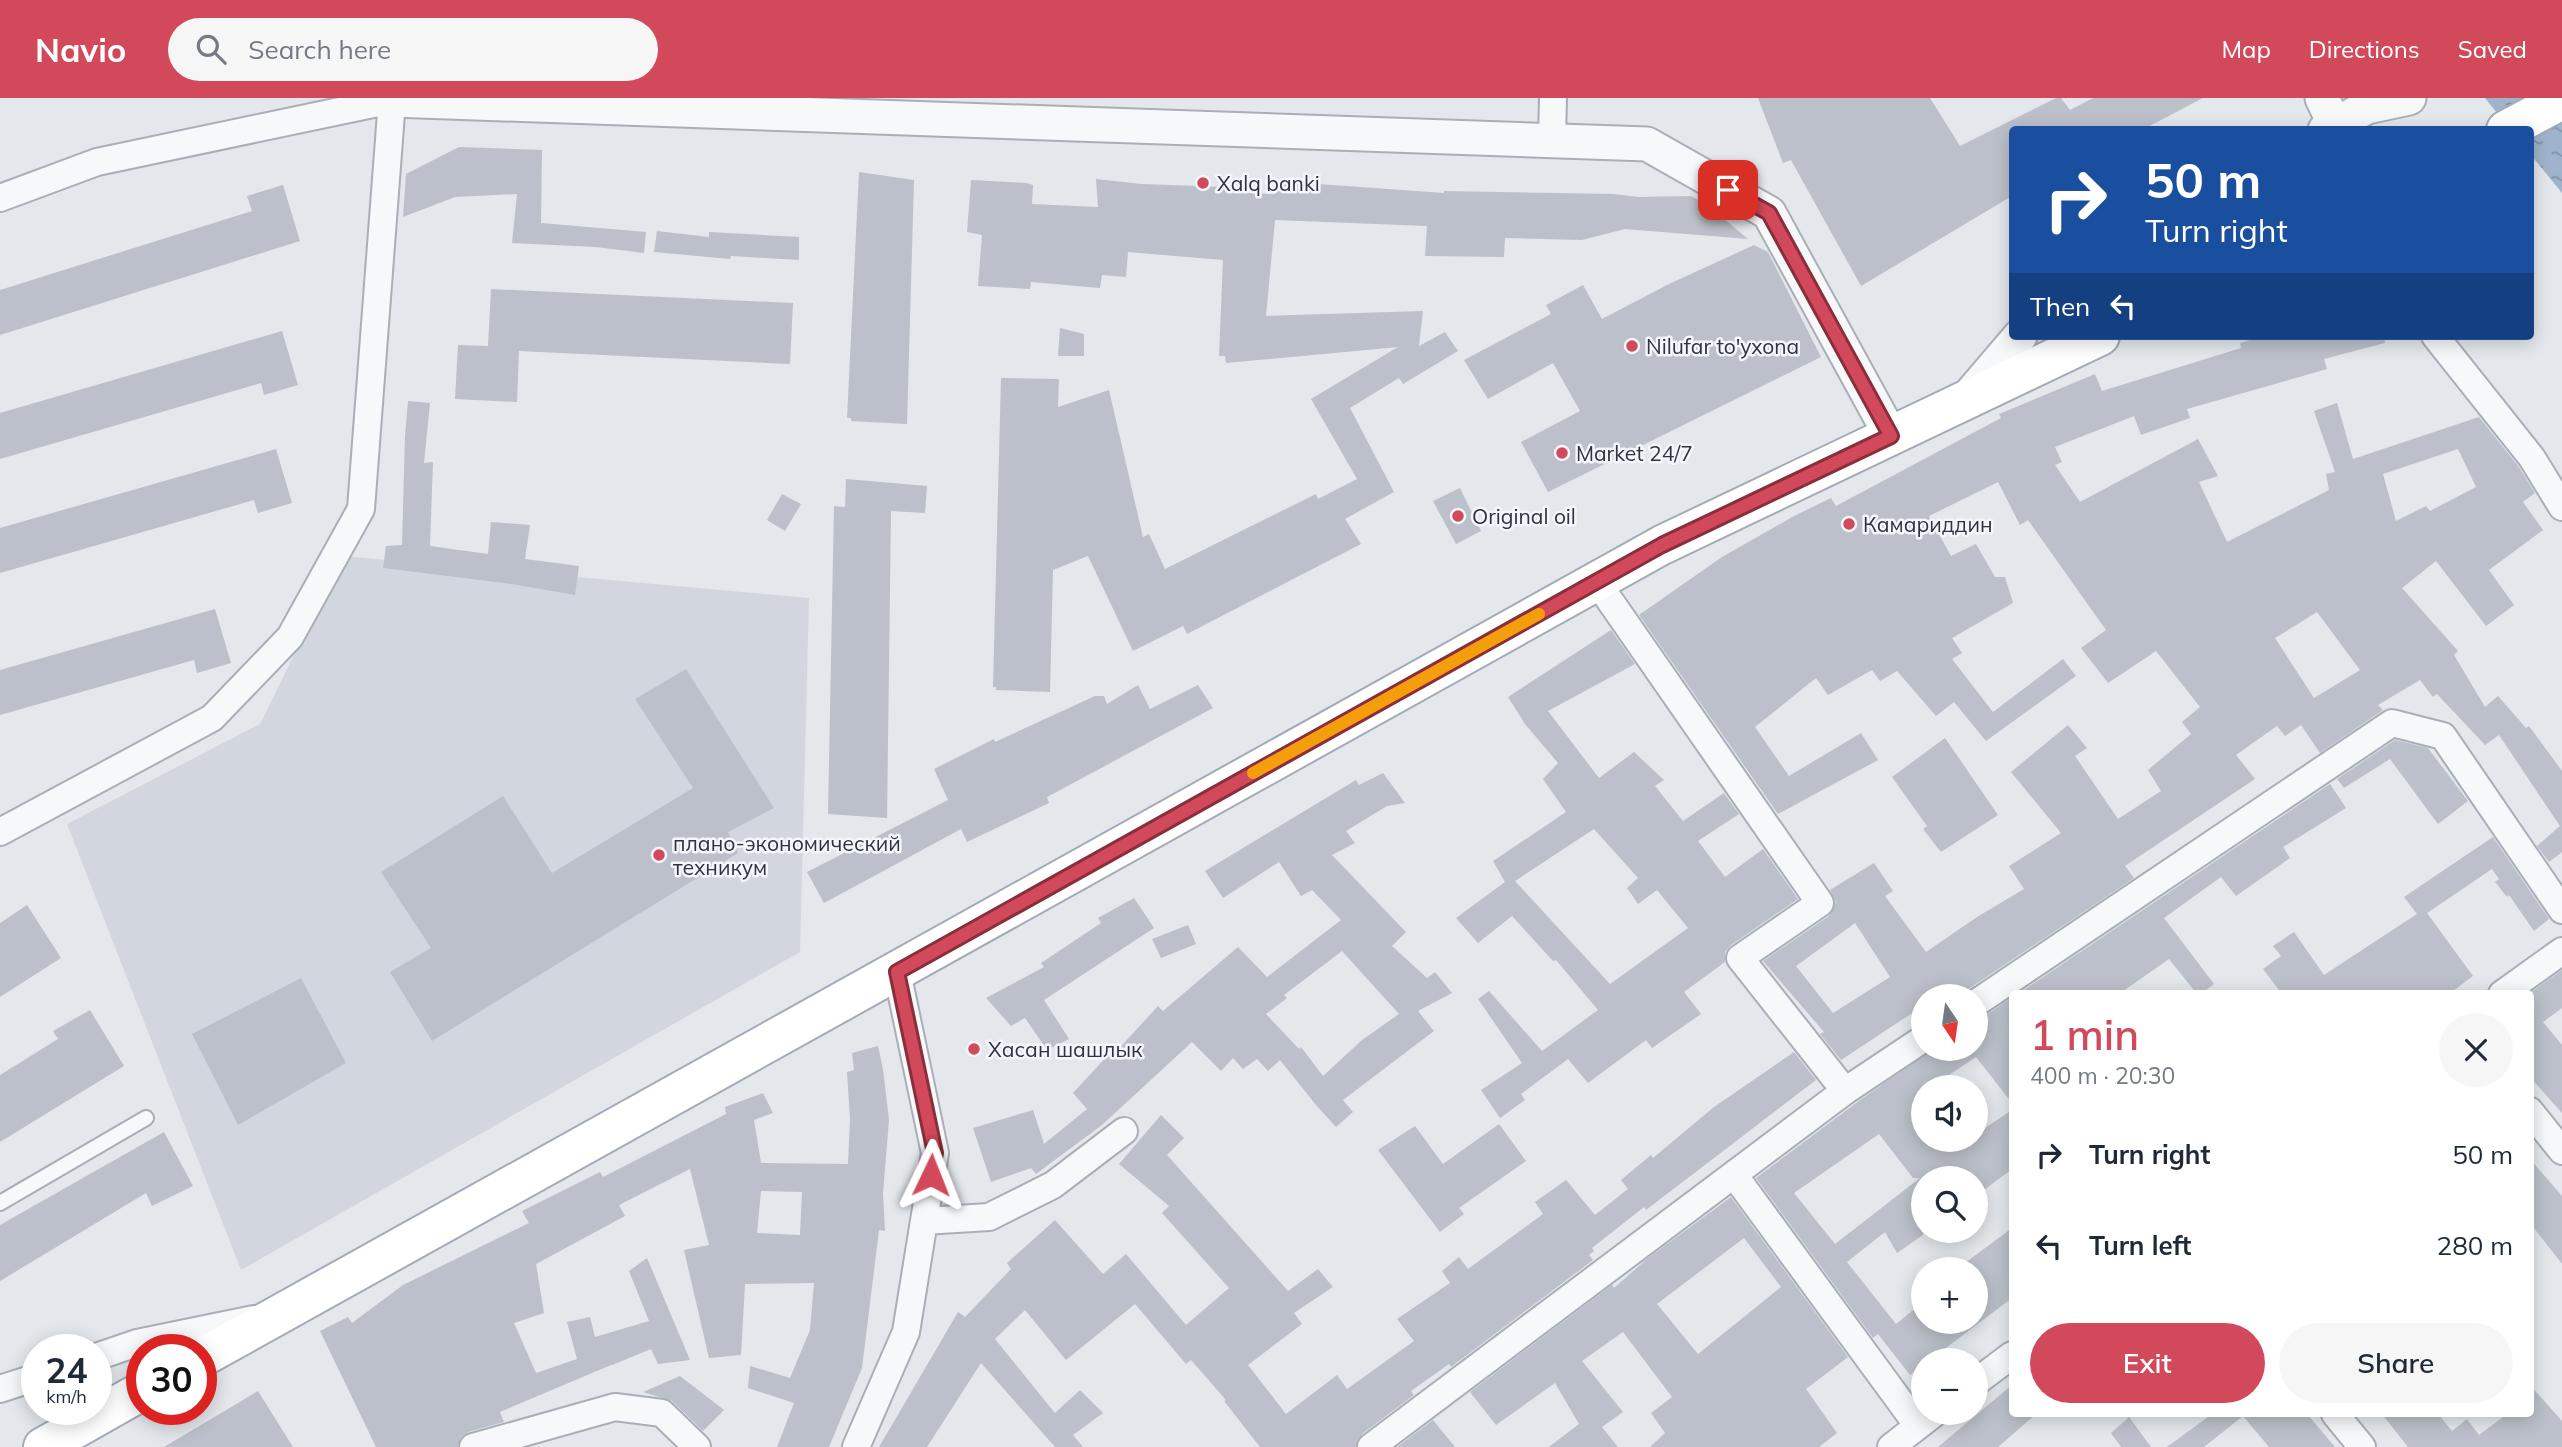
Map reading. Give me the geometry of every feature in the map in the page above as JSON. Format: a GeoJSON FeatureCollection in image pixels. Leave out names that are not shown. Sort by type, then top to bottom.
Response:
{"type":"FeatureCollection","features":[{"type":"Feature","properties":{"kind":"main road"},"geometry":{"type":"LineString","coordinates":[[2513,126],[2562,100]]}},
{"type":"Feature","properties":{"kind":"main road"},"geometry":{"type":"LineString","coordinates":[[217,1349],[1662,545],[2092,340]]}},
{"type":"Feature","properties":{"kind":"main road"},"geometry":{"type":"LineString","coordinates":[[43,1447],[126,1400]]}},
{"type":"Feature","properties":{"kind":"street"},"geometry":{"type":"LineString","coordinates":[[1552,140],[1553,98]]}},
{"type":"Feature","properties":{"kind":"street"},"geometry":{"type":"LineString","coordinates":[[2327,117],[2409,98]]}},
{"type":"Feature","properties":{"kind":"street"},"geometry":{"type":"LineString","coordinates":[[0,832],[212,718],[290,637],[361,509],[392,99]]}},
{"type":"Feature","properties":{"kind":"street"},"geometry":{"type":"LineString","coordinates":[[0,198],[97,162],[392,99],[1647,144],[1769,213],[1891,436]]}},
{"type":"Feature","properties":{"kind":"street"},"geometry":{"type":"LineString","coordinates":[[1964,402],[2017,340]]}},
{"type":"Feature","properties":{"kind":"street"},"geometry":{"type":"LineString","coordinates":[[2438,340],[2532,458],[2562,507]]}},
{"type":"Feature","properties":{"kind":"street"},"geometry":{"type":"LineString","coordinates":[[1597,582],[1820,903],[1740,958],[1845,1091]]}},
{"type":"Feature","properties":{"kind":"street"},"geometry":{"type":"LineString","coordinates":[[1988,995],[2392,723],[2442,736],[2562,911]]}},
{"type":"Feature","properties":{"kind":"street"},"geometry":{"type":"LineString","coordinates":[[2508,990],[2562,951]]}},
{"type":"Feature","properties":{"kind":"street"},"geometry":{"type":"LineString","coordinates":[[856,1447],[906,1332],[935,1153],[897,972]]}},
{"type":"Feature","properties":{"kind":"street"},"geometry":{"type":"LineString","coordinates":[[1371,1447],[1845,1091],[1911,1047]]}},
{"type":"Feature","properties":{"kind":"street"},"geometry":{"type":"LineString","coordinates":[[2534,1116],[2562,1151]]}},
{"type":"Feature","properties":{"kind":"street"},"geometry":{"type":"LineString","coordinates":[[924,1221],[989,1217],[1053,1185],[1124,1130]]}},
{"type":"Feature","properties":{"kind":"street"},"geometry":{"type":"LineString","coordinates":[[1735,1175],[1911,1399]]}},
{"type":"Feature","properties":{"kind":"street"},"geometry":{"type":"LineString","coordinates":[[112,1352],[137,1343],[280,1313]]}},
{"type":"Feature","properties":{"kind":"street"},"geometry":{"type":"LineString","coordinates":[[1988,1373],[2009,1356]]}},
{"type":"Feature","properties":{"kind":"street"},"geometry":{"type":"LineString","coordinates":[[0,1389],[21,1382]]}},
{"type":"Feature","properties":{"kind":"street"},"geometry":{"type":"LineString","coordinates":[[473,1447],[615,1407],[662,1413],[697,1447]]}},
{"type":"Feature","properties":{"kind":"street"},"geometry":{"type":"LineString","coordinates":[[2337,1417],[2362,1447]]}},
{"type":"Feature","properties":{"kind":"street"},"geometry":{"type":"LineString","coordinates":[[1891,1447],[1919,1425]]}},
{"type":"Feature","properties":{"kind":"lane"},"geometry":{"type":"LineString","coordinates":[[0,1203],[146,1118]]}},
{"type":"Feature","properties":{"kind":"shaded area"},"geometry":{"type":"Polygon","coordinates":[[[343,556],[809,598],[800,952],[241,1270],[67,824],[260,724],[343,556]]]}},
{"type":"Feature","properties":{"kind":"water"},"geometry":{"type":"Polygon","coordinates":[[[2485,98],[2562,98],[2562,193],[2534,159],[2534,126],[2508,126],[2485,98]]]}},
{"type":"Feature","properties":{"kind":"building"},"geometry":{"type":"Polygon","coordinates":[[[1758,98],[1930,98],[1960,146],[2056,98],[2061,98],[2070,110],[2093,98],[2203,98],[2150,126],[2009,126],[2009,198],[1861,286],[1791,160],[1783,163],[1758,98]]]}},
{"type":"Feature","properties":{"kind":"building"},"geometry":{"type":"Polygon","coordinates":[[[459,147],[542,150],[541,223],[646,232],[644,253],[596,247],[512,243],[517,194],[455,197],[403,217],[406,174],[459,147]]]}},
{"type":"Feature","properties":{"kind":"building"},"geometry":{"type":"Polygon","coordinates":[[[859,172],[914,180],[907,424],[851,421],[851,418],[847,418],[859,172]]]}},
{"type":"Feature","properties":{"kind":"building"},"geometry":{"type":"Polygon","coordinates":[[[1096,179],[1141,184],[1226,187],[1226,192],[1275,194],[1276,181],[1444,193],[1691,196],[1709,206],[1748,239],[1625,229],[1582,240],[1505,238],[1504,257],[1425,256],[1427,226],[1275,220],[1266,316],[1423,311],[1419,346],[1445,332],[1458,351],[1403,384],[1399,378],[1350,408],[1394,492],[1345,519],[1361,544],[1187,634],[1183,626],[1133,651],[1088,556],[1053,570],[1050,692],[996,690],[996,687],[993,687],[1001,378],[1059,379],[1058,407],[1109,390],[1143,537],[1149,534],[1165,569],[1316,494],[1318,499],[1357,479],[1311,399],[1398,347],[1226,363],[1225,356],[1219,356],[1223,260],[1128,252],[1126,277],[1102,275],[1100,288],[1031,282],[1030,289],[978,286],[982,235],[967,232],[971,180],[1033,185],[1032,204],[1098,207],[1096,179]]]}},
{"type":"Feature","properties":{"kind":"building"},"geometry":{"type":"Polygon","coordinates":[[[283,185],[300,241],[0,335],[0,290],[252,211],[247,196],[283,185]]]}},
{"type":"Feature","properties":{"kind":"building"},"geometry":{"type":"Polygon","coordinates":[[[657,231],[709,237],[709,232],[799,237],[799,260],[731,256],[730,259],[654,252],[657,231]]]}},
{"type":"Feature","properties":{"kind":"building"},"geometry":{"type":"Polygon","coordinates":[[[1754,245],[1768,252],[1821,357],[1548,492],[1521,442],[1580,411],[1553,363],[1488,399],[1464,360],[1551,314],[1546,305],[1583,285],[1602,319],[1667,285],[1754,245]]]}},
{"type":"Feature","properties":{"kind":"building"},"geometry":{"type":"Polygon","coordinates":[[[491,289],[793,303],[790,364],[519,351],[517,402],[455,399],[458,345],[488,346],[491,289]]]}},
{"type":"Feature","properties":{"kind":"building"},"geometry":{"type":"Polygon","coordinates":[[[1060,328],[1084,334],[1084,356],[1058,356],[1060,328]]]}},
{"type":"Feature","properties":{"kind":"building"},"geometry":{"type":"Polygon","coordinates":[[[282,331],[298,385],[264,395],[261,383],[0,459],[0,413],[282,331]]]}},
{"type":"Feature","properties":{"kind":"building"},"geometry":{"type":"Polygon","coordinates":[[[2250,340],[2385,340],[2385,343],[2324,359],[2327,369],[2187,409],[2190,418],[2141,435],[2134,416],[2055,447],[2062,462],[2055,465],[2080,502],[2198,439],[2218,476],[2199,482],[2227,542],[2329,490],[2326,474],[2335,472],[2314,411],[2337,403],[2353,459],[2479,417],[2519,467],[2535,493],[2523,502],[2543,530],[2489,570],[2514,605],[2486,626],[2436,561],[2402,588],[2458,651],[2454,655],[2485,707],[2498,696],[2526,728],[2529,726],[2562,771],[2562,852],[2549,862],[2537,846],[2560,826],[2499,735],[2485,745],[2437,694],[2433,697],[2420,680],[2378,705],[2383,710],[2320,753],[2301,725],[2285,736],[2277,726],[2236,755],[2255,779],[2125,866],[2134,878],[1976,984],[1911,984],[1911,1014],[1841,1060],[1820,1034],[1824,1032],[1763,961],[1829,916],[1836,902],[1830,890],[1874,863],[1893,891],[1885,896],[1926,952],[2024,889],[2009,866],[2061,833],[2011,772],[2068,725],[2087,748],[2075,756],[2118,819],[2161,791],[2148,770],[2191,734],[2182,722],[2200,707],[2156,651],[2108,683],[2081,648],[2106,630],[2028,520],[2020,525],[1998,482],[1929,516],[1951,556],[1976,544],[1995,577],[2005,577],[2013,603],[1952,638],[1962,653],[1952,659],[1993,712],[2063,659],[2076,676],[1986,741],[1954,702],[1936,716],[1897,671],[1880,681],[1872,670],[1828,695],[1816,678],[1755,727],[1789,776],[1861,733],[1878,760],[1778,814],[1639,615],[1722,557],[1796,515],[1831,498],[1836,506],[2001,418],[1999,414],[2095,374],[2102,391],[2241,348],[2240,343],[2250,340]],[[2458,449],[2383,474],[2396,521],[2426,506],[2430,511],[2476,487],[2458,449]],[[2317,612],[2275,638],[2314,698],[2360,670],[2317,612]],[[1855,923],[1796,966],[1833,1013],[1890,977],[1855,923]]]}},
{"type":"Feature","properties":{"kind":"building"},"geometry":{"type":"Polygon","coordinates":[[[408,401],[430,403],[424,463],[433,462],[430,546],[488,554],[491,522],[530,525],[525,559],[579,566],[575,595],[512,584],[383,568],[386,546],[402,545],[408,401]]]}},
{"type":"Feature","properties":{"kind":"building"},"geometry":{"type":"Polygon","coordinates":[[[276,449],[292,503],[258,513],[254,500],[0,573],[0,528],[276,449]]]}},
{"type":"Feature","properties":{"kind":"building"},"geometry":{"type":"Polygon","coordinates":[[[846,479],[927,486],[925,513],[891,511],[887,818],[828,814],[834,506],[845,507],[846,479]]]}},
{"type":"Feature","properties":{"kind":"building","name":"Original oil"},"geometry":{"type":"Polygon","coordinates":[[[1460,488],[1481,531],[1456,544],[1433,501],[1460,488]]]}},
{"type":"Feature","properties":{"kind":"building"},"geometry":{"type":"Polygon","coordinates":[[[782,494],[801,504],[785,531],[767,520],[782,494]]]}},
{"type":"Feature","properties":{"kind":"building"},"geometry":{"type":"Polygon","coordinates":[[[215,609],[231,663],[197,673],[194,660],[0,715],[0,670],[215,609]]]}},
{"type":"Feature","properties":{"kind":"building"},"geometry":{"type":"Polygon","coordinates":[[[1611,630],[1635,664],[1548,711],[1599,778],[1634,752],[1664,780],[1655,786],[1683,821],[1724,793],[1739,814],[1698,841],[1725,877],[1763,849],[1798,899],[1731,945],[1725,952],[1725,962],[1684,992],[1701,1014],[1652,1048],[1646,1040],[1588,1083],[1568,1059],[1521,1094],[1525,1100],[1500,1118],[1481,1090],[1522,1063],[1478,999],[1489,991],[1542,1051],[1598,1010],[1556,960],[1553,961],[1512,916],[1478,943],[1456,918],[1505,882],[1493,861],[1566,812],[1543,779],[1558,763],[1525,724],[1508,697],[1611,630]],[[1594,829],[1515,881],[1610,984],[1688,928],[1657,890],[1638,904],[1627,888],[1638,878],[1594,829]]]}},
{"type":"Feature","properties":{"kind":"building","name":"плано-экономический техникум"},"geometry":{"type":"Polygon","coordinates":[[[686,669],[774,808],[728,832],[738,853],[432,1041],[390,972],[431,948],[381,872],[503,796],[552,873],[693,788],[635,699],[686,669]]]}},
{"type":"Feature","properties":{"kind":"building"},"geometry":{"type":"Polygon","coordinates":[[[1138,685],[1150,709],[1198,685],[1213,708],[1047,797],[1049,803],[967,842],[961,829],[824,903],[807,872],[948,800],[934,769],[994,739],[995,742],[1095,696],[1104,696],[1107,704],[1138,685]]]}},
{"type":"Feature","properties":{"kind":"building"},"geometry":{"type":"Polygon","coordinates":[[[1945,738],[1998,815],[1941,852],[1923,829],[1927,826],[1892,777],[1945,738]]]}},
{"type":"Feature","properties":{"kind":"building"},"geometry":{"type":"Polygon","coordinates":[[[2395,740],[2428,748],[2468,801],[2438,824],[2390,759],[2344,788],[2337,779],[2395,740]]]}},
{"type":"Feature","properties":{"kind":"building"},"geometry":{"type":"Polygon","coordinates":[[[1383,773],[1405,803],[1387,806],[1346,831],[1355,843],[1332,855],[1406,932],[1392,946],[1427,978],[1435,972],[1452,993],[1418,1011],[1434,1031],[1343,1100],[1353,1112],[1336,1127],[1280,1060],[1268,1071],[1257,1059],[1243,1069],[1233,1058],[1221,1071],[1192,1042],[1102,1125],[1036,1174],[1031,1168],[991,1182],[973,1128],[1033,1110],[1044,1144],[1087,1109],[1073,1093],[1158,1006],[1163,1011],[1238,947],[1267,977],[1341,920],[1312,890],[1301,896],[1279,862],[1223,898],[1205,871],[1356,780],[1359,785],[1383,773]],[[1342,951],[1284,995],[1287,998],[1266,1014],[1299,1049],[1301,1047],[1323,1076],[1362,1040],[1399,1014],[1342,951]]]}},
{"type":"Feature","properties":{"kind":"building"},"geometry":{"type":"Polygon","coordinates":[[[2330,784],[2346,808],[2283,847],[2290,858],[2236,896],[2221,877],[2164,918],[2214,984],[2206,990],[2194,990],[2169,959],[2125,990],[2024,990],[2330,784]]]}},
{"type":"Feature","properties":{"kind":"building"},"geometry":{"type":"Polygon","coordinates":[[[2493,837],[2549,919],[2534,931],[2509,895],[2507,897],[2495,882],[2499,879],[2492,869],[2427,913],[2473,976],[2454,990],[2279,990],[2263,969],[2281,956],[2273,946],[2294,932],[2324,975],[2417,914],[2404,897],[2493,837]]]}},
{"type":"Feature","properties":{"kind":"building"},"geometry":{"type":"Polygon","coordinates":[[[1134,898],[1154,928],[1044,1000],[1069,1039],[1047,1050],[1025,1018],[1011,1026],[986,998],[1044,967],[1041,963],[1101,923],[1098,918],[1134,898]]]}},
{"type":"Feature","properties":{"kind":"building"},"geometry":{"type":"Polygon","coordinates":[[[27,905],[61,958],[0,997],[0,923],[27,905]]]}},
{"type":"Feature","properties":{"kind":"building"},"geometry":{"type":"Polygon","coordinates":[[[1188,925],[1196,944],[1161,958],[1152,939],[1188,925]]]}},
{"type":"Feature","properties":{"kind":"building"},"geometry":{"type":"Polygon","coordinates":[[[2562,970],[2562,1008],[2543,1022],[2562,1045],[2562,1113],[2534,1082],[2534,990],[2562,970]]]}},
{"type":"Feature","properties":{"kind":"building"},"geometry":{"type":"Polygon","coordinates":[[[301,978],[346,1063],[238,1125],[192,1034],[301,978]]]}},
{"type":"Feature","properties":{"kind":"building"},"geometry":{"type":"Polygon","coordinates":[[[2009,999],[2009,1099],[1979,1061],[1988,1061],[1988,1014],[2009,999]]]}},
{"type":"Feature","properties":{"kind":"building"},"geometry":{"type":"Polygon","coordinates":[[[90,1010],[124,1066],[0,1142],[0,1075],[58,1039],[53,1031],[90,1010]]]}},
{"type":"Feature","properties":{"kind":"building"},"geometry":{"type":"Polygon","coordinates":[[[878,1046],[883,1069],[889,1120],[883,1193],[885,1231],[879,1230],[862,1368],[829,1447],[777,1447],[794,1403],[748,1388],[750,1366],[790,1378],[810,1330],[814,1283],[745,1284],[741,1355],[709,1358],[684,1250],[709,1245],[690,1169],[619,1205],[625,1216],[536,1264],[544,1313],[514,1323],[536,1373],[577,1359],[567,1322],[590,1317],[595,1337],[649,1321],[629,1271],[647,1258],[690,1360],[658,1364],[651,1349],[610,1364],[500,1412],[504,1422],[468,1432],[461,1437],[458,1447],[376,1447],[320,1331],[348,1317],[352,1323],[403,1285],[529,1223],[522,1211],[600,1172],[603,1177],[726,1114],[725,1107],[763,1093],[773,1113],[754,1120],[761,1163],[848,1164],[850,1119],[847,1072],[854,1070],[852,1053],[878,1046]],[[761,1191],[757,1233],[800,1235],[802,1192],[761,1191]]]}},
{"type":"Feature","properties":{"kind":"building"},"geometry":{"type":"Polygon","coordinates":[[[1794,1052],[1816,1080],[1592,1248],[1594,1251],[1589,1255],[1593,1260],[1451,1367],[1449,1364],[1411,1391],[1414,1395],[1362,1434],[1356,1447],[1260,1447],[1224,1401],[1226,1400],[1191,1360],[1186,1364],[1135,1304],[1066,1360],[1025,1310],[995,1339],[1055,1413],[1080,1390],[1103,1413],[1073,1435],[1083,1447],[1055,1447],[981,1363],[927,1447],[879,1447],[958,1312],[965,1317],[1011,1269],[1007,1263],[1055,1220],[1103,1274],[1126,1254],[1186,1325],[1229,1288],[1162,1213],[1169,1206],[1119,1164],[1161,1115],[1184,1138],[1167,1155],[1288,1291],[1318,1269],[1333,1287],[1294,1313],[1302,1324],[1248,1365],[1286,1414],[1337,1375],[1347,1389],[1414,1341],[1397,1319],[1450,1283],[1442,1271],[1459,1257],[1468,1269],[1543,1214],[1535,1202],[1566,1180],[1595,1215],[1628,1189],[1621,1180],[1651,1155],[1653,1158],[1714,1107],[1794,1052]]]}},
{"type":"Feature","properties":{"kind":"building"},"geometry":{"type":"Polygon","coordinates":[[[1916,1061],[1970,1061],[1949,1075],[1911,1075],[1911,1152],[1988,1152],[1988,1126],[2009,1112],[2009,1171],[1988,1187],[1988,1166],[1911,1166],[1911,1175],[1879,1134],[1794,1193],[1835,1244],[1911,1185],[1911,1243],[1897,1253],[1885,1232],[1847,1262],[1896,1324],[1911,1312],[1911,1334],[1964,1334],[1946,1348],[1911,1348],[1910,1375],[1878,1334],[1873,1338],[1756,1178],[1916,1061]]]}},
{"type":"Feature","properties":{"kind":"building"},"geometry":{"type":"Polygon","coordinates":[[[1499,1124],[1526,1161],[1459,1208],[1464,1214],[1440,1232],[1378,1150],[1415,1126],[1443,1164],[1499,1124]]]}},
{"type":"Feature","properties":{"kind":"building"},"geometry":{"type":"Polygon","coordinates":[[[164,1132],[193,1186],[152,1206],[146,1193],[0,1281],[0,1225],[164,1132]]]}},
{"type":"Feature","properties":{"kind":"building"},"geometry":{"type":"Polygon","coordinates":[[[2534,1164],[2562,1196],[2562,1264],[2534,1228],[2534,1164]]]}},
{"type":"Feature","properties":{"kind":"building"},"geometry":{"type":"Polygon","coordinates":[[[1731,1197],[1848,1357],[1806,1389],[1837,1433],[1819,1447],[1650,1447],[1665,1433],[1651,1413],[1672,1397],[1623,1332],[1582,1361],[1623,1412],[1602,1427],[1618,1447],[1549,1447],[1579,1424],[1555,1383],[1496,1425],[1470,1392],[1612,1285],[1614,1288],[1648,1258],[1731,1197]],[[1744,1238],[1657,1304],[1698,1354],[1781,1287],[1744,1238]]]}},
{"type":"Feature","properties":{"kind":"building"},"geometry":{"type":"Polygon","coordinates":[[[2009,1230],[2009,1300],[1988,1316],[1988,1257],[1973,1257],[2009,1230]]]}},
{"type":"Feature","properties":{"kind":"building"},"geometry":{"type":"Polygon","coordinates":[[[680,1376],[724,1410],[703,1431],[672,1401],[643,1392],[680,1376]]]}},
{"type":"Feature","properties":{"kind":"building"},"geometry":{"type":"Polygon","coordinates":[[[2009,1388],[2009,1417],[2033,1417],[1998,1447],[1938,1447],[1964,1425],[1988,1425],[1988,1405],[2009,1388]]]}},
{"type":"Feature","properties":{"kind":"building"},"geometry":{"type":"Polygon","coordinates":[[[2534,1390],[2562,1421],[2562,1447],[2408,1447],[2384,1417],[2440,1417],[2452,1431],[2467,1419],[2479,1435],[2503,1417],[2534,1417],[2534,1390]]]}},
{"type":"Feature","properties":{"kind":"building"},"geometry":{"type":"Polygon","coordinates":[[[258,1391],[293,1447],[164,1447],[201,1425],[217,1425],[217,1415],[258,1391]]]}},
{"type":"Feature","properties":{"kind":"building"},"geometry":{"type":"Polygon","coordinates":[[[2129,1417],[2151,1447],[2121,1447],[2111,1433],[2129,1417]]]}},
{"type":"Feature","properties":{"kind":"building"},"geometry":{"type":"Polygon","coordinates":[[[2208,1417],[2242,1417],[2204,1447],[2167,1447],[2208,1417]]]}},
{"type":"Feature","properties":{"kind":"building"},"geometry":{"type":"Polygon","coordinates":[[[2244,1417],[2310,1417],[2335,1447],[2269,1447],[2244,1417]]]}},
{"type":"Feature","properties":{"kind":"building"},"geometry":{"type":"Polygon","coordinates":[[[1433,1420],[1455,1447],[1397,1447],[1433,1420]]]}},
{"type":"Feature","properties":{"kind":"slow traffic"},"geometry":{"type":"LineString","coordinates":[[1253,773],[1539,614]]}},
{"type":"Feature","properties":{"kind":"place","name":"Xalq banki"},"geometry":{"type":"Point","coordinates":[1203,183]}},
{"type":"Feature","properties":{"kind":"place","name":"Nilufar to'yxona"},"geometry":{"type":"Point","coordinates":[1632,346]}},
{"type":"Feature","properties":{"kind":"place","name":"Market 24/7"},"geometry":{"type":"Point","coordinates":[1562,453]}},
{"type":"Feature","properties":{"kind":"place","name":"Original oil"},"geometry":{"type":"Point","coordinates":[1458,516]}},
{"type":"Feature","properties":{"kind":"place","name":"Камариддин"},"geometry":{"type":"Point","coordinates":[1849,524]}},
{"type":"Feature","properties":{"kind":"place","name":"плано-экономический техникум"},"geometry":{"type":"Point","coordinates":[659,855]}},
{"type":"Feature","properties":{"kind":"place","name":"Хасан шашлык"},"geometry":{"type":"Point","coordinates":[974,1049]}},
{"type":"Feature","properties":{"kind":"route"},"geometry":{"type":"LineString","coordinates":[[931,1175],[935,1153],[897,972],[1662,545],[1891,436],[1769,213],[1728,190]]}}]}
